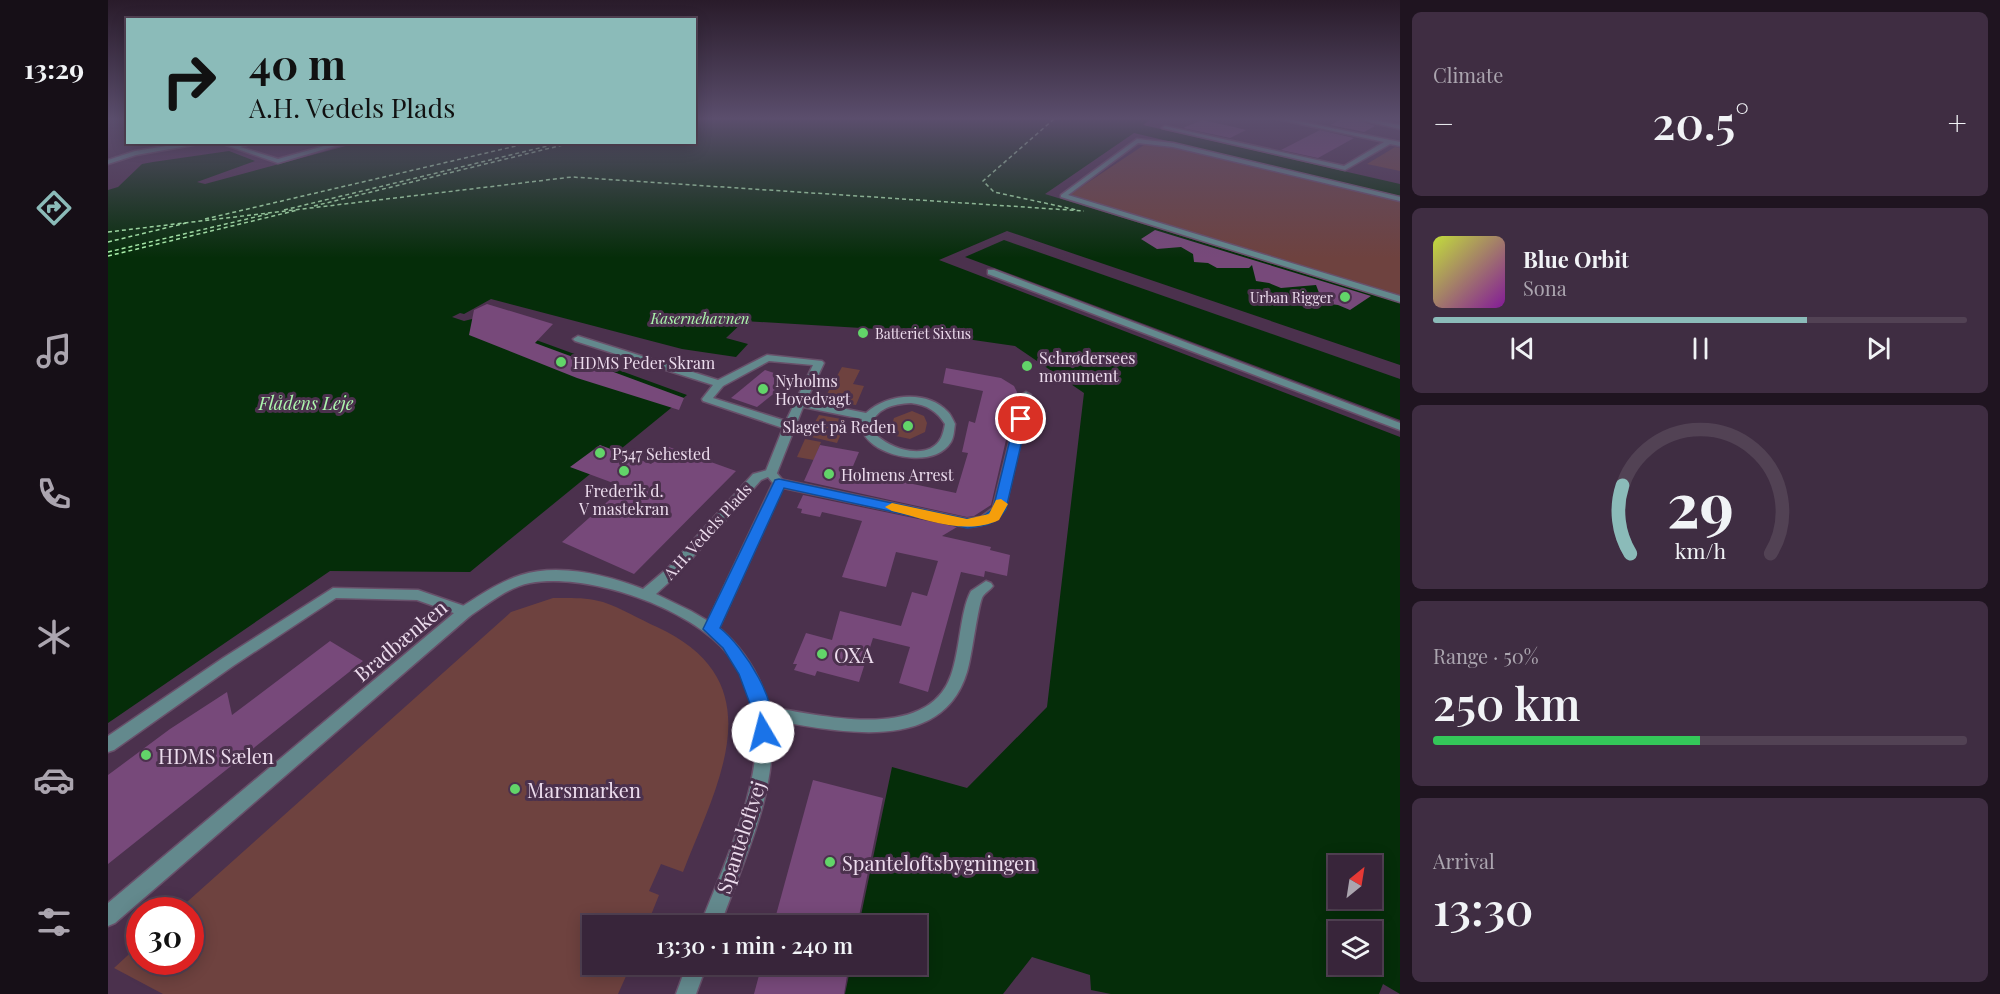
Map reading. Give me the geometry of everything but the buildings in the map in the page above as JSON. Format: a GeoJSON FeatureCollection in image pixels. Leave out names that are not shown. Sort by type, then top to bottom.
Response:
{"type":"FeatureCollection","features":[{"type":"Feature","properties":{"kind":"street"},"geometry":{"type":"LineString","coordinates":[[1104,165],[1062,196],[1400,299]]}},
{"type":"Feature","properties":{"kind":"street"},"geometry":{"type":"LineString","coordinates":[[1259,165],[1400,199]]}},
{"type":"Feature","properties":{"kind":"street"},"geometry":{"type":"LineString","coordinates":[[1334,165],[1345,168],[1349,165]]}},
{"type":"Feature","properties":{"kind":"street"},"geometry":{"type":"LineString","coordinates":[[991,272],[1400,427]]}},
{"type":"Feature","properties":{"kind":"street"},"geometry":{"type":"LineString","coordinates":[[578,339],[719,384],[707,399],[789,426]]}},
{"type":"Feature","properties":{"kind":"street","name":"A.H. Vedels Plads"},"geometry":{"type":"LineString","coordinates":[[711,629],[775,478],[789,426],[819,363],[767,358],[719,384]]}},
{"type":"Feature","properties":{"kind":"street"},"geometry":{"type":"LineString","coordinates":[[775,478],[967,523],[984,522],[994,517],[999,509],[1026,395]]}},
{"type":"Feature","properties":{"kind":"street"},"geometry":{"type":"LineString","coordinates":[[917,401],[942,412],[950,424],[944,443],[938,447],[924,452],[903,453],[889,450],[872,440],[865,427],[868,417],[874,408],[888,402],[917,401]]}},
{"type":"Feature","properties":{"kind":"street"},"geometry":{"type":"LineString","coordinates":[[800,403],[868,417]]}},
{"type":"Feature","properties":{"kind":"street","name":"A.H. Vedels Plads"},"geometry":{"type":"LineString","coordinates":[[645,595],[674,570],[757,477],[775,478]]}},
{"type":"Feature","properties":{"kind":"street","name":"A.H. Vedels Plads"},"geometry":{"type":"LineString","coordinates":[[465,612],[496,592],[526,579],[554,575],[581,576],[617,585],[645,595],[711,629],[729,644],[747,672],[762,712]]}},
{"type":"Feature","properties":{"kind":"street"},"geometry":{"type":"LineString","coordinates":[[762,712],[857,727],[897,725],[929,713],[944,702],[956,684],[976,594],[986,586]]}},
{"type":"Feature","properties":{"kind":"street","name":"Bradbænken"},"geometry":{"type":"LineString","coordinates":[[108,745],[333,593],[418,595],[465,612],[108,916]]}},
{"type":"Feature","properties":{"kind":"street","name":"Spanteloftvej"},"geometry":{"type":"LineString","coordinates":[[714,915],[762,769],[762,712]]}},
{"type":"Feature","properties":{"kind":"street"},"geometry":{"type":"LineString","coordinates":[[686,994],[693,975]]}},
{"type":"Feature","properties":{"kind":"shaded area"},"geometry":{"type":"Polygon","coordinates":[[[1113,165],[1253,165],[1400,201],[1400,296],[1071,196],[1072,193],[1113,165]]]}},
{"type":"Feature","properties":{"kind":"shaded area"},"geometry":{"type":"Polygon","coordinates":[[[1374,165],[1400,165],[1400,171],[1374,165]]]}},
{"type":"Feature","properties":{"kind":"shaded area"},"geometry":{"type":"Polygon","coordinates":[[[842,367],[860,370],[853,384],[864,386],[856,405],[823,401],[842,367]]]}},
{"type":"Feature","properties":{"kind":"shaded area"},"geometry":{"type":"Polygon","coordinates":[[[912,411],[924,416],[927,423],[925,432],[910,439],[896,436],[891,428],[894,418],[912,411]]]}},
{"type":"Feature","properties":{"kind":"shaded area"},"geometry":{"type":"Polygon","coordinates":[[[819,415],[847,420],[837,443],[807,436],[819,415]]]}},
{"type":"Feature","properties":{"kind":"shaded area"},"geometry":{"type":"Polygon","coordinates":[[[805,439],[821,442],[814,460],[797,457],[805,439]]]}},
{"type":"Feature","properties":{"kind":"shaded area","name":"Marsmarken"},"geometry":{"type":"Polygon","coordinates":[[[553,598],[597,600],[623,610],[657,627],[694,650],[716,676],[727,705],[728,736],[722,769],[683,872],[661,864],[649,891],[659,895],[651,915],[582,915],[582,975],[627,975],[618,994],[163,994],[127,975],[204,975],[204,897],[193,897],[511,612],[553,598]]]}},
{"type":"Feature","properties":{"kind":"shaded area","name":"Marsmarken"},"geometry":{"type":"Polygon","coordinates":[[[126,957],[126,974],[114,968],[126,957]]]}},
{"type":"Feature","properties":{"kind":"water"},"geometry":{"type":"Polygon","coordinates":[[[141,165],[243,165],[197,182],[205,184],[274,165],[1087,165],[1045,194],[1400,303],[1400,365],[1007,231],[939,260],[1400,437],[1400,994],[1383,984],[1379,994],[1111,994],[1091,990],[1090,975],[1032,957],[1003,994],[845,994],[849,975],[927,975],[927,915],[861,915],[892,767],[967,788],[1047,707],[1084,393],[1015,346],[911,331],[744,321],[726,338],[748,344],[736,357],[682,349],[491,299],[464,314],[460,313],[452,317],[464,321],[476,318],[687,395],[470,572],[330,571],[108,723],[108,190],[118,187],[141,165]]]}},
{"type":"Feature","properties":{"kind":"water"},"geometry":{"type":"Polygon","coordinates":[[[1271,165],[1319,165],[1400,184],[1400,196],[1271,165]]]}},
{"type":"Feature","properties":{"kind":"water"},"geometry":{"type":"Polygon","coordinates":[[[1004,240],[1400,379],[1400,420],[965,257],[1004,240]]]}},
{"type":"Feature","properties":{"kind":"ferry route"},"geometry":{"type":"LineString","coordinates":[[205,219],[433,165]]}},
{"type":"Feature","properties":{"kind":"ferry route"},"geometry":{"type":"LineString","coordinates":[[284,210],[468,165]]}},
{"type":"Feature","properties":{"kind":"ferry route"},"geometry":{"type":"LineString","coordinates":[[314,206],[480,165]]}},
{"type":"Feature","properties":{"kind":"ferry route"},"geometry":{"type":"LineString","coordinates":[[1001,165],[983,181],[994,192],[1077,210]]}},
{"type":"Feature","properties":{"kind":"ferry route"},"geometry":{"type":"LineString","coordinates":[[108,232],[572,177],[1084,211]]}},
{"type":"Feature","properties":{"kind":"ferry route"},"geometry":{"type":"LineString","coordinates":[[108,256],[298,210]]}},
{"type":"Feature","properties":{"kind":"ferry route"},"geometry":{"type":"LineString","coordinates":[[108,252],[268,214]]}},
{"type":"Feature","properties":{"kind":"ferry route"},"geometry":{"type":"LineString","coordinates":[[108,242],[186,223]]}},
{"type":"Feature","properties":{"kind":"slow traffic"},"geometry":{"type":"LineString","coordinates":[[892,507],[967,523],[984,522],[994,517],[1001,504]]}},
{"type":"Feature","properties":{"kind":"place","name":"Urban Rigger"},"geometry":{"type":"Point","coordinates":[1345,297]}},
{"type":"Feature","properties":{"kind":"place","name":"Batteriet Sixtus"},"geometry":{"type":"Point","coordinates":[863,333]}},
{"type":"Feature","properties":{"kind":"place","name":"HDMS Peder Skram"},"geometry":{"type":"Point","coordinates":[561,362]}},
{"type":"Feature","properties":{"kind":"place","name":"Schrødersees monument"},"geometry":{"type":"Point","coordinates":[1027,366]}},
{"type":"Feature","properties":{"kind":"place","name":"Nyholms Hovedvagt"},"geometry":{"type":"Point","coordinates":[763,389]}},
{"type":"Feature","properties":{"kind":"place","name":"Slaget på Reden"},"geometry":{"type":"Point","coordinates":[908,426]}},
{"type":"Feature","properties":{"kind":"place","name":"P547 Sehested"},"geometry":{"type":"Point","coordinates":[600,453]}},
{"type":"Feature","properties":{"kind":"place","name":"Frederik d. V mastekran"},"geometry":{"type":"Point","coordinates":[624,471]}},
{"type":"Feature","properties":{"kind":"place","name":"Holmens Arrest"},"geometry":{"type":"Point","coordinates":[829,474]}},
{"type":"Feature","properties":{"kind":"place","name":"OXA"},"geometry":{"type":"Point","coordinates":[822,654]}},
{"type":"Feature","properties":{"kind":"place","name":"HDMS Sælen"},"geometry":{"type":"Point","coordinates":[146,755]}},
{"type":"Feature","properties":{"kind":"place","name":"Marsmarken"},"geometry":{"type":"Point","coordinates":[515,789]}},
{"type":"Feature","properties":{"kind":"place","name":"Spanteloftsbygningen"},"geometry":{"type":"Point","coordinates":[830,862]}},
{"type":"Feature","properties":{"kind":"route"},"geometry":{"type":"LineString","coordinates":[[763,732],[762,712],[747,672],[729,644],[711,629],[779,483],[967,523],[984,522],[994,517],[999,509],[1021,419]]}},
{"type":"Feature","properties":{"kind":"water label","name":"Kasernehavnen"},"geometry":{"type":"Point","coordinates":[700,318]}},
{"type":"Feature","properties":{"kind":"water label","name":"Flådens Leje"},"geometry":{"type":"Point","coordinates":[306,403]}}]}
